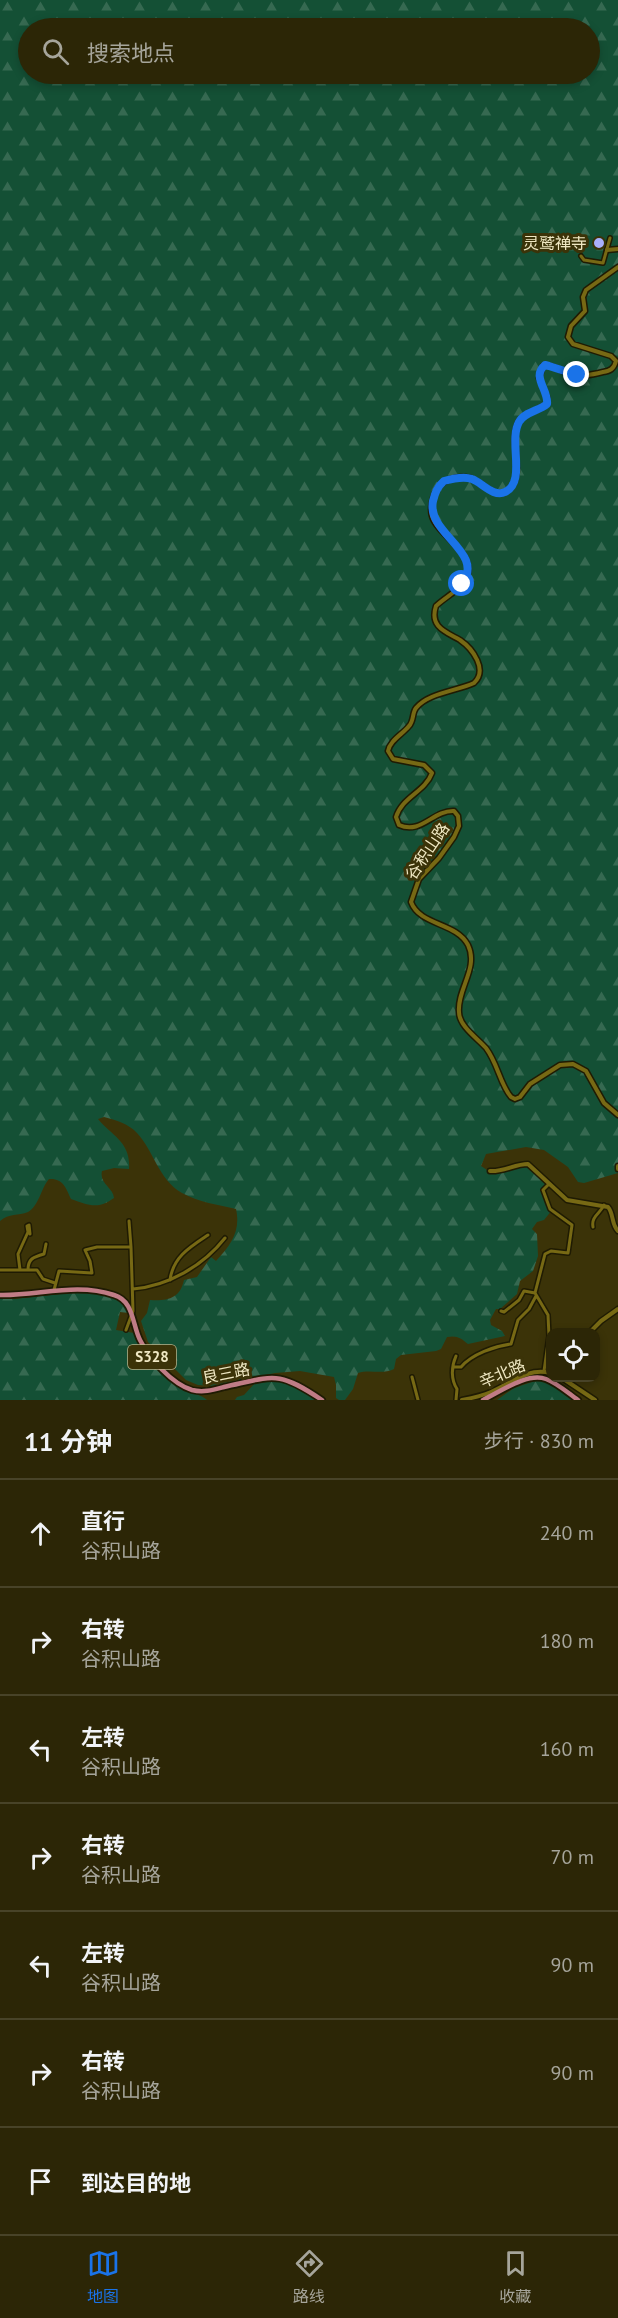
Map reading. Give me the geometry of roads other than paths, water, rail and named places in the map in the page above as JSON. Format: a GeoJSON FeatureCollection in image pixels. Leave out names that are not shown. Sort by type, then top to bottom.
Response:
{"type":"FeatureCollection","features":[{"type":"Feature","properties":{"kind":"main road","name":"良三路"},"geometry":{"type":"LineString","coordinates":[[0,1295],[54,1290],[86,1290],[116,1295],[125,1301],[132,1314],[136,1332],[144,1348],[174,1379],[189,1389],[210,1390],[278,1377],[292,1381],[322,1400]]}},
{"type":"Feature","properties":{"kind":"main road"},"geometry":{"type":"LineString","coordinates":[[483,1400],[530,1378],[548,1379],[578,1400]]}},
{"type":"Feature","properties":{"kind":"street"},"geometry":{"type":"LineString","coordinates":[[581,256],[584,260],[603,263],[610,238]]}},
{"type":"Feature","properties":{"kind":"street"},"geometry":{"type":"LineString","coordinates":[[607,250],[618,249]]}},
{"type":"Feature","properties":{"kind":"street","name":"谷积山路"},"geometry":{"type":"LineString","coordinates":[[618,267],[586,290],[583,297],[585,311],[571,326],[568,337],[573,344],[612,356],[616,361],[614,368],[583,376],[543,366],[539,378],[547,397],[547,404],[525,416],[519,422],[515,443],[516,475],[513,485],[505,492],[498,493],[472,479],[450,479],[442,482],[435,492],[432,507],[433,518],[459,549],[467,569],[464,582],[436,606],[434,615],[443,632],[460,640],[470,650],[480,670],[474,683],[447,691],[420,705],[414,712],[410,725],[389,745],[388,751],[392,758],[424,765],[432,773],[423,787],[400,808],[396,817],[399,825],[406,828],[420,826],[446,811],[454,811],[458,816],[459,826],[456,833],[439,858],[419,879],[411,902],[422,915],[457,932],[469,948],[471,966],[459,1008],[463,1024],[494,1060],[511,1097],[520,1097],[530,1084],[560,1065],[573,1064],[586,1071],[604,1103],[618,1115]]}},
{"type":"Feature","properties":{"kind":"street"},"geometry":{"type":"LineString","coordinates":[[490,1171],[528,1164],[567,1200],[604,1205],[611,1211],[613,1224],[618,1231]]}},
{"type":"Feature","properties":{"kind":"street"},"geometry":{"type":"LineString","coordinates":[[453,1367],[461,1367],[473,1356],[491,1351],[500,1345],[511,1344],[518,1320],[529,1309],[535,1294],[545,1254],[551,1251],[568,1253],[572,1224],[550,1209],[543,1190],[549,1184]]}},
{"type":"Feature","properties":{"kind":"street"},"geometry":{"type":"LineString","coordinates":[[593,1227],[592,1222],[595,1215],[604,1205]]}},
{"type":"Feature","properties":{"kind":"street"},"geometry":{"type":"LineString","coordinates":[[126,1330],[128,1319],[132,1314],[133,1289],[129,1221]]}},
{"type":"Feature","properties":{"kind":"street"},"geometry":{"type":"LineString","coordinates":[[20,1270],[18,1254],[29,1225],[30,1234]]}},
{"type":"Feature","properties":{"kind":"street"},"geometry":{"type":"LineString","coordinates":[[170,1280],[177,1259],[189,1247],[208,1235]]}},
{"type":"Feature","properties":{"kind":"street"},"geometry":{"type":"LineString","coordinates":[[133,1289],[164,1284],[203,1260],[225,1238]]}},
{"type":"Feature","properties":{"kind":"street"},"geometry":{"type":"LineString","coordinates":[[28,1270],[28,1262],[44,1254],[46,1244]]}},
{"type":"Feature","properties":{"kind":"street"},"geometry":{"type":"LineString","coordinates":[[54,1290],[59,1271],[92,1272],[85,1250],[97,1247],[131,1247]]}},
{"type":"Feature","properties":{"kind":"street"},"geometry":{"type":"LineString","coordinates":[[0,1270],[37,1270],[43,1279],[55,1283]]}},
{"type":"Feature","properties":{"kind":"street"},"geometry":{"type":"LineString","coordinates":[[501,1311],[504,1312],[519,1300],[524,1291],[535,1294],[546,1308],[549,1336],[544,1371]]}},
{"type":"Feature","properties":{"kind":"street"},"geometry":{"type":"LineString","coordinates":[[595,1328],[618,1308]]}},
{"type":"Feature","properties":{"kind":"street"},"geometry":{"type":"LineString","coordinates":[[456,1356],[453,1367],[453,1379],[458,1389],[456,1400]]}},
{"type":"Feature","properties":{"kind":"street","name":"辛北路"},"geometry":{"type":"LineString","coordinates":[[462,1400],[491,1392],[523,1376],[544,1371]]}},
{"type":"Feature","properties":{"kind":"street"},"geometry":{"type":"LineString","coordinates":[[412,1377],[418,1400]]}},
{"type":"Feature","properties":{"kind":"street"},"geometry":{"type":"LineString","coordinates":[[571,1382],[595,1400]]}},
{"type":"Feature","properties":{"kind":"street"},"geometry":{"type":"LineString","coordinates":[[495,1400],[498,1393]]}},
{"type":"Feature","properties":{"kind":"place","name":"灵鹫禅寺"},"geometry":{"type":"Point","coordinates":[599,243]}}]}
